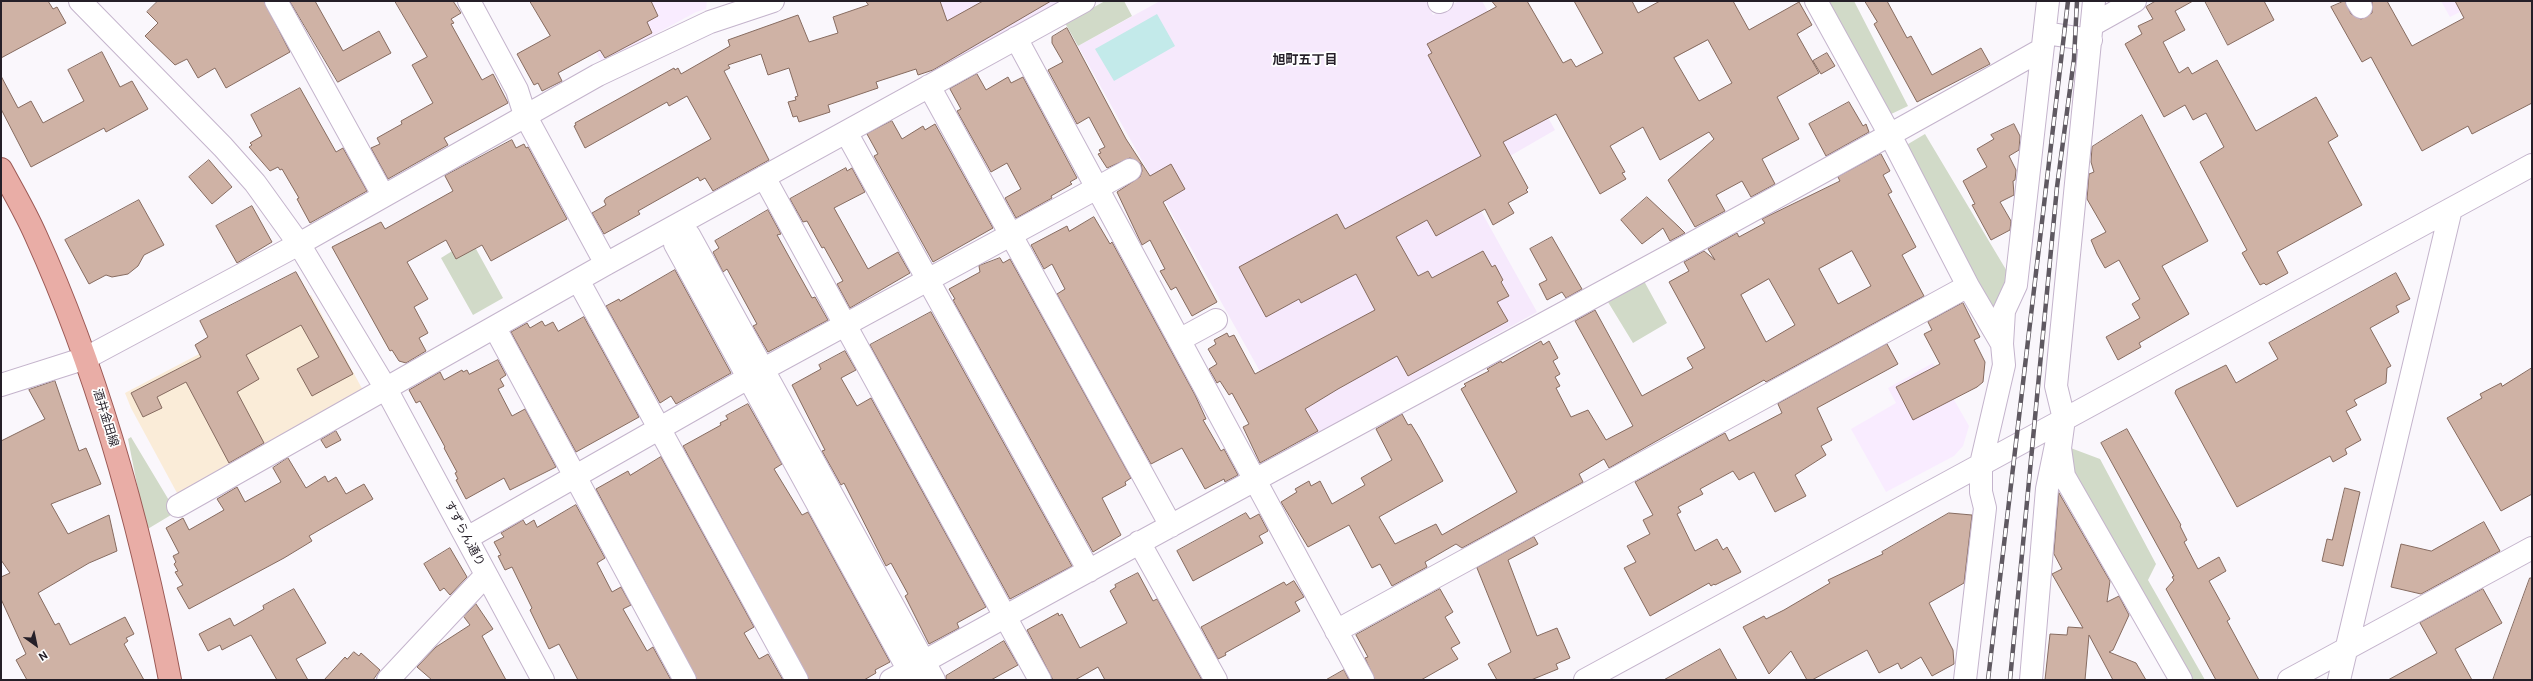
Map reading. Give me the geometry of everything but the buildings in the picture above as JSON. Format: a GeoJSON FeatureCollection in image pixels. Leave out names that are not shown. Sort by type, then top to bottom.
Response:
{"type":"FeatureCollection","features":[{"type":"Feature","properties":{"kind":"main road","name":"酒井金田線"},"geometry":{"type":"LineString","coordinates":[[1,169],[35,234],[86,358],[132,510],[170,680]]}},
{"type":"Feature","properties":{"kind":"street","name":"すずらん通り"},"geometry":{"type":"LineString","coordinates":[[80,1],[223,147],[255,183],[299,244],[385,387],[544,680]]}},
{"type":"Feature","properties":{"kind":"street"},"geometry":{"type":"LineString","coordinates":[[276,1],[383,195]]}},
{"type":"Feature","properties":{"kind":"street"},"geometry":{"type":"LineString","coordinates":[[469,1],[517,90],[525,115],[606,264]]}},
{"type":"Feature","properties":{"kind":"street"},"geometry":{"type":"LineString","coordinates":[[1,385],[86,358],[299,244],[383,195],[598,75],[710,22],[773,1]]}},
{"type":"Feature","properties":{"kind":"street"},"geometry":{"type":"LineString","coordinates":[[178,506],[385,387],[495,328],[606,264],[676,227],[1084,1]]}},
{"type":"Feature","properties":{"kind":"street"},"geometry":{"type":"LineString","coordinates":[[1816,1],[1890,135],[1968,286],[2002,344]]}},
{"type":"Feature","properties":{"kind":"street"},"geometry":{"type":"LineString","coordinates":[[1966,680],[1985,508],[1981,492],[1981,464],[2004,365],[2002,344],[2004,311],[2016,285],[2048,1]]}},
{"type":"Feature","properties":{"kind":"street"},"geometry":{"type":"LineString","coordinates":[[2094,1],[2056,386],[2064,419],[2060,448],[2064,476],[2181,680]]}},
{"type":"Feature","properties":{"kind":"street"},"geometry":{"type":"LineString","coordinates":[[909,673],[1005,616],[1089,571],[1139,542],[1890,135],[2043,42],[2091,32],[2135,1]]}},
{"type":"Feature","properties":{"kind":"street"},"geometry":{"type":"LineString","coordinates":[[1016,38],[1096,187],[1181,339],[1363,680]]}},
{"type":"Feature","properties":{"kind":"street"},"geometry":{"type":"LineString","coordinates":[[929,86],[1171,526]]}},
{"type":"Feature","properties":{"kind":"street"},"geometry":{"type":"LineString","coordinates":[[846,132],[1089,571]]}},
{"type":"Feature","properties":{"kind":"street"},"geometry":{"type":"LineString","coordinates":[[1595,677],[1981,464],[2532,165]]}},
{"type":"Feature","properties":{"kind":"street"},"geometry":{"type":"LineString","coordinates":[[467,538],[574,475],[1096,187],[1130,170]]}},
{"type":"Feature","properties":{"kind":"street"},"geometry":{"type":"LineString","coordinates":[[764,177],[1040,680]]}},
{"type":"Feature","properties":{"kind":"street"},"geometry":{"type":"LineString","coordinates":[[2339,680],[2451,209]]}},
{"type":"Feature","properties":{"kind":"street"},"geometry":{"type":"LineString","coordinates":[[676,227],[675,244],[756,374],[909,673],[934,680]]}},
{"type":"Feature","properties":{"kind":"street"},"geometry":{"type":"LineString","coordinates":[[578,280],[797,680]]}},
{"type":"Feature","properties":{"kind":"street"},"geometry":{"type":"LineString","coordinates":[[1336,631],[1968,286]]}},
{"type":"Feature","properties":{"kind":"street"},"geometry":{"type":"LineString","coordinates":[[1181,339],[1216,320]]}},
{"type":"Feature","properties":{"kind":"street"},"geometry":{"type":"LineString","coordinates":[[495,328],[685,680]]}},
{"type":"Feature","properties":{"kind":"street"},"geometry":{"type":"LineString","coordinates":[[2031,680],[2047,489],[2050,468],[2064,419]]}},
{"type":"Feature","properties":{"kind":"street"},"geometry":{"type":"LineString","coordinates":[[1139,542],[1216,680]]}},
{"type":"Feature","properties":{"kind":"street"},"geometry":{"type":"LineString","coordinates":[[2290,680],[2532,548]]}},
{"type":"Feature","properties":{"kind":"street"},"geometry":{"type":"LineString","coordinates":[[388,680],[486,574]]}},
{"type":"Feature","properties":{"kind":"shaded area"},"geometry":{"type":"Polygon","coordinates":[[[568,1],[707,1],[706,9],[696,12],[602,63],[568,1]]]}},
{"type":"Feature","properties":{"kind":"shaded area"},"geometry":{"type":"Polygon","coordinates":[[[909,1],[1064,1],[932,77],[909,1]]]}},
{"type":"Feature","properties":{"kind":"shaded area"},"geometry":{"type":"Polygon","coordinates":[[[1160,1],[1426,1],[1433,15],[1459,1],[1482,1],[1555,130],[1465,182],[1537,312],[1300,443],[1078,46],[1160,1]]]}},
{"type":"Feature","properties":{"kind":"shaded area"},"geometry":{"type":"Polygon","coordinates":[[[2441,1],[2482,1],[2450,17],[2441,1]]]}},
{"type":"Feature","properties":{"kind":"shaded area"},"geometry":{"type":"Polygon","coordinates":[[[311,295],[365,394],[186,494],[177,493],[131,408],[125,393],[311,295]]]}},
{"type":"Feature","properties":{"kind":"shaded area"},"geometry":{"type":"Polygon","coordinates":[[[1933,363],[1969,426],[1963,446],[1954,456],[1886,492],[1851,429],[1896,403],[1888,388],[1933,363]]]}},
{"type":"Feature","properties":{"kind":"green space"},"geometry":{"type":"Polygon","coordinates":[[[1105,1],[1124,1],[1132,16],[1078,46],[1065,23],[1105,1]]]}},
{"type":"Feature","properties":{"kind":"green space"},"geometry":{"type":"Polygon","coordinates":[[[1829,1],[1854,1],[1908,106],[1887,116],[1829,1]]]}},
{"type":"Feature","properties":{"kind":"green space"},"geometry":{"type":"Polygon","coordinates":[[[1925,134],[2008,273],[2003,303],[1990,313],[1898,150],[1925,134]]]}},
{"type":"Feature","properties":{"kind":"green space"},"geometry":{"type":"Polygon","coordinates":[[[465,229],[503,298],[473,315],[441,258],[457,248],[465,229]]]}},
{"type":"Feature","properties":{"kind":"green space"},"geometry":{"type":"Polygon","coordinates":[[[1644,281],[1667,323],[1633,343],[1608,302],[1644,281]]]}},
{"type":"Feature","properties":{"kind":"green space"},"geometry":{"type":"Polygon","coordinates":[[[131,437],[176,512],[146,530],[128,439],[131,437]]]}},
{"type":"Feature","properties":{"kind":"green space"},"geometry":{"type":"Polygon","coordinates":[[[2068,447],[2100,459],[2156,564],[2148,580],[2205,680],[2186,680],[2067,467],[2068,447]]]}},
{"type":"Feature","properties":{"kind":"water"},"geometry":{"type":"Polygon","coordinates":[[[1157,14],[1175,46],[1114,81],[1095,49],[1157,14]]]}},
{"type":"Feature","properties":{"kind":"railway"},"geometry":{"type":"LineString","coordinates":[[1988,680],[2068,1]]}},
{"type":"Feature","properties":{"kind":"railway"},"geometry":{"type":"LineString","coordinates":[[2010,680],[2057,187],[2074,59],[2077,1]]}},
{"type":"Feature","properties":{"kind":"district","name":"旭町五丁目"},"geometry":{"type":"Point","coordinates":[1305,61]}}]}
